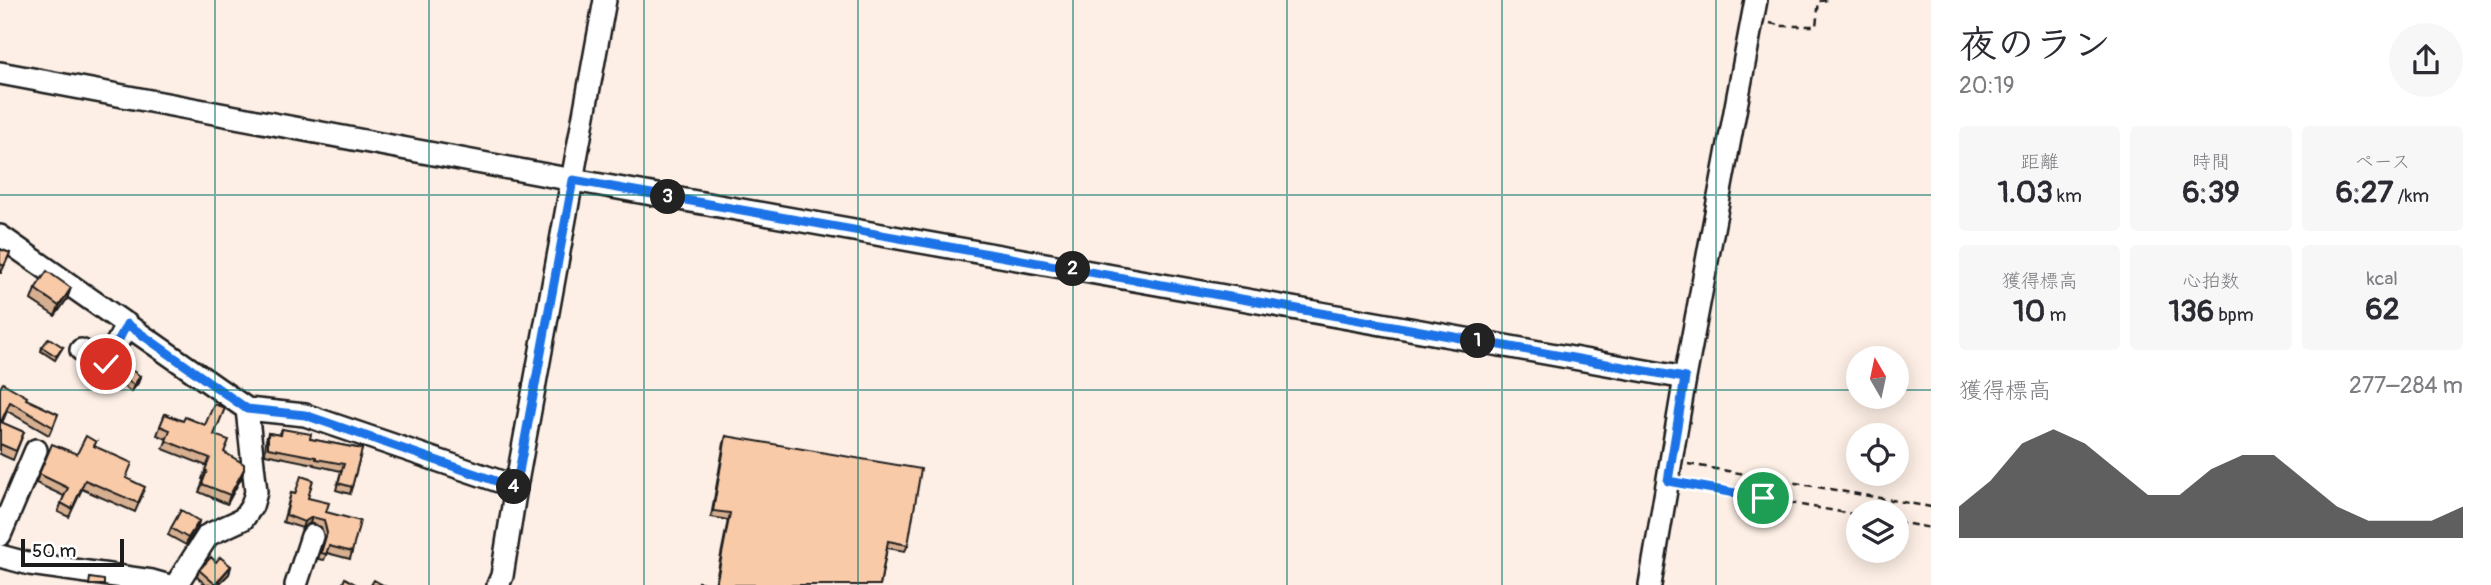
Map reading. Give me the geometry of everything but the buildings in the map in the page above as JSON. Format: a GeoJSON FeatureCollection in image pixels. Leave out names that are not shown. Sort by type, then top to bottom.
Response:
{"type":"FeatureCollection","features":[{"type":"Feature","properties":{"kind":"street"},"geometry":{"type":"LineString","coordinates":[[505,582],[516,488],[606,0]]}},
{"type":"Feature","properties":{"kind":"street"},"geometry":{"type":"LineString","coordinates":[[1650,585],[1751,7]]}},
{"type":"Feature","properties":{"kind":"street"},"geometry":{"type":"LineString","coordinates":[[0,73],[573,180],[1685,378]]}},
{"type":"Feature","properties":{"kind":"street"},"geometry":{"type":"LineString","coordinates":[[0,236],[247,409],[305,415],[516,488]]}},
{"type":"Feature","properties":{"kind":"street"},"geometry":{"type":"LineString","coordinates":[[81,350],[106,364],[127,324]]}},
{"type":"Feature","properties":{"kind":"street"},"geometry":{"type":"LineString","coordinates":[[176,585],[208,535],[243,519],[252,506],[256,492],[247,409]]}},
{"type":"Feature","properties":{"kind":"street"},"geometry":{"type":"LineString","coordinates":[[0,535],[36,450]]}},
{"type":"Feature","properties":{"kind":"street"},"geometry":{"type":"LineString","coordinates":[[296,585],[312,536]]}},
{"type":"Feature","properties":{"kind":"street"},"geometry":{"type":"LineString","coordinates":[[0,556],[30,564],[156,584]]}},
{"type":"Feature","properties":{"kind":"path"},"geometry":{"type":"LineString","coordinates":[[1751,7],[1783,26],[1816,26],[1819,1],[1828,0]]}},
{"type":"Feature","properties":{"kind":"path"},"geometry":{"type":"LineString","coordinates":[[1670,471],[1931,507]]}},
{"type":"Feature","properties":{"kind":"path"},"geometry":{"type":"LineString","coordinates":[[1670,471],[1846,512]]}},
{"type":"Feature","properties":{"kind":"path"},"geometry":{"type":"LineString","coordinates":[[1909,524],[1931,528]]}},
{"type":"Feature","properties":{"kind":"route"},"geometry":{"type":"LineString","coordinates":[[106,364],[127,324],[247,409],[305,415],[516,488],[573,180],[1685,378],[1668,481],[1763,498]]}}]}
